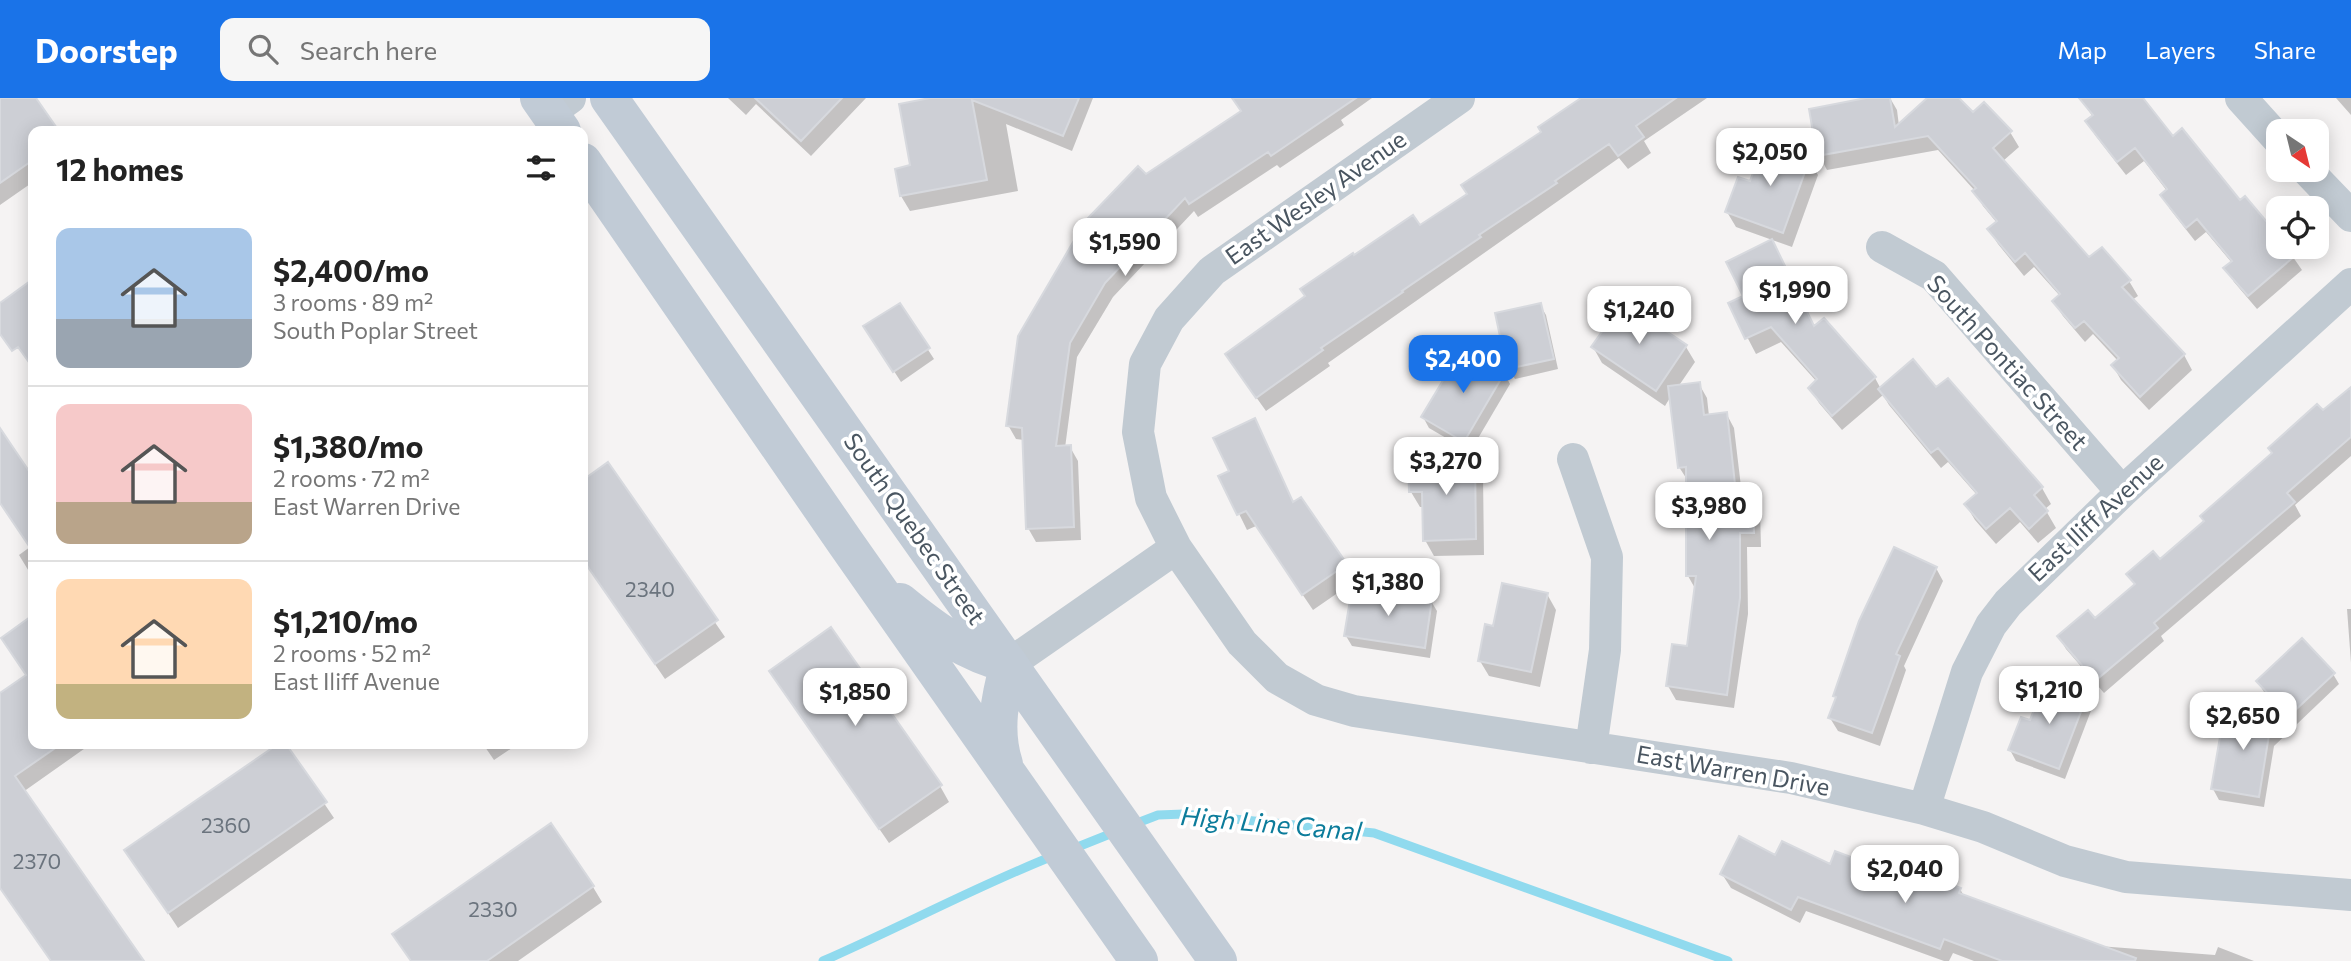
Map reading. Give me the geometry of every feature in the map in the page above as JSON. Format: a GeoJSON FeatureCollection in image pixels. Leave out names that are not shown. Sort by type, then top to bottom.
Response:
{"type":"FeatureCollection","features":[{"type":"Feature","properties":{"kind":"main road","name":"South Quebec Street"},"geometry":{"type":"LineString","coordinates":[[609,98],[1218,961]]}},
{"type":"Feature","properties":{"kind":"main road"},"geometry":{"type":"LineString","coordinates":[[588,169],[868,576],[1139,961]]}},
{"type":"Feature","properties":{"kind":"main road"},"geometry":{"type":"LineString","coordinates":[[868,576],[947,637],[983,657],[1009,664],[1002,691],[998,734],[1000,753],[1008,774]]}},
{"type":"Feature","properties":{"kind":"street","name":"East Wesley Avenue"},"geometry":{"type":"LineString","coordinates":[[1176,548],[1151,498],[1138,432],[1145,364],[1169,319],[1212,271],[1459,98]]}},
{"type":"Feature","properties":{"kind":"street"},"geometry":{"type":"LineString","coordinates":[[2241,98],[2266,126]]}},
{"type":"Feature","properties":{"kind":"street"},"geometry":{"type":"LineString","coordinates":[[2318,182],[2351,216]]}},
{"type":"Feature","properties":{"kind":"street","name":"South Pontiac Street"},"geometry":{"type":"LineString","coordinates":[[1882,247],[1934,276],[2122,492]]}},
{"type":"Feature","properties":{"kind":"street","name":"East Iliff Avenue"},"geometry":{"type":"LineString","coordinates":[[1924,809],[1967,672],[1990,625],[2028,582],[2122,492],[2351,284]]}},
{"type":"Feature","properties":{"kind":"street"},"geometry":{"type":"LineString","coordinates":[[1573,459],[1607,557],[1605,650],[1591,748]]}},
{"type":"Feature","properties":{"kind":"street"},"geometry":{"type":"LineString","coordinates":[[1009,664],[1176,548]]}},
{"type":"Feature","properties":{"kind":"street","name":"East Warren Drive"},"geometry":{"type":"LineString","coordinates":[[1176,548],[1242,642],[1277,678],[1316,700],[1354,711],[1791,778],[1924,809],[1983,827],[2065,861],[2126,877],[2351,895]]}},
{"type":"Feature","properties":{"kind":"building"},"geometry":{"type":"Polygon","coordinates":[[[0,98],[36,98],[56,126],[28,126],[28,163],[0,183],[0,98]]]}},
{"type":"Feature","properties":{"kind":"building"},"geometry":{"type":"Polygon","coordinates":[[[755,98],[842,98],[801,141],[755,98]]]}},
{"type":"Feature","properties":{"kind":"building"},"geometry":{"type":"Polygon","coordinates":[[[930,98],[1079,98],[1063,136],[972,100],[987,180],[900,196],[895,169],[910,165],[899,104],[930,98]]]}},
{"type":"Feature","properties":{"kind":"building"},"geometry":{"type":"Polygon","coordinates":[[[1232,98],[1356,98],[1271,156],[1268,152],[1189,204],[1185,198],[1105,283],[1070,343],[1056,446],[1071,445],[1074,527],[1026,529],[1022,428],[1006,426],[1018,336],[1086,220],[1138,166],[1146,174],[1241,111],[1232,98]]]}},
{"type":"Feature","properties":{"kind":"building"},"geometry":{"type":"Polygon","coordinates":[[[1581,98],[1676,98],[1636,126],[1644,137],[1618,156],[1609,144],[1321,348],[1323,350],[1256,398],[1225,354],[1305,296],[1300,289],[1353,253],[1354,255],[1413,215],[1420,225],[1467,194],[1461,185],[1541,132],[1538,127],[1581,98]]]}},
{"type":"Feature","properties":{"kind":"building"},"geometry":{"type":"Polygon","coordinates":[[[1866,98],[1890,98],[1895,127],[1927,98],[1959,98],[1973,112],[1984,102],[2012,131],[1993,148],[2089,257],[2102,247],[2131,280],[2122,287],[2185,354],[2140,397],[2111,365],[2119,358],[2084,321],[2075,328],[2052,301],[2060,294],[2025,253],[2015,262],[1987,229],[1997,221],[1972,191],[1976,188],[1928,136],[1817,156],[1809,109],[1866,98]]]}},
{"type":"Feature","properties":{"kind":"building"},"geometry":{"type":"Polygon","coordinates":[[[2079,98],[2143,98],[2173,136],[2182,128],[2240,200],[2245,196],[2266,221],[2266,259],[2291,259],[2248,296],[2223,268],[2232,261],[2197,219],[2186,228],[2160,195],[2167,189],[2135,148],[2117,162],[2085,121],[2093,115],[2079,98]]]}},
{"type":"Feature","properties":{"kind":"building"},"geometry":{"type":"Polygon","coordinates":[[[1764,142],[1810,158],[1783,233],[1725,212],[1738,177],[1750,181],[1764,142]]]}},
{"type":"Feature","properties":{"kind":"building"},"geometry":{"type":"Polygon","coordinates":[[[1772,239],[1814,326],[1824,318],[1876,377],[1832,416],[1808,388],[1817,379],[1771,327],[1745,339],[1728,303],[1743,296],[1726,262],[1772,239]]]}},
{"type":"Feature","properties":{"kind":"building"},"geometry":{"type":"Polygon","coordinates":[[[28,283],[28,361],[18,347],[12,351],[0,334],[0,303],[28,283]]]}},
{"type":"Feature","properties":{"kind":"building"},"geometry":{"type":"Polygon","coordinates":[[[1623,302],[1687,345],[1656,391],[1591,347],[1623,302]]]}},
{"type":"Feature","properties":{"kind":"building"},"geometry":{"type":"Polygon","coordinates":[[[900,303],[930,348],[893,372],[863,326],[900,303]]]}},
{"type":"Feature","properties":{"kind":"building"},"geometry":{"type":"Polygon","coordinates":[[[1541,303],[1554,359],[1507,369],[1495,313],[1541,303]]]}},
{"type":"Feature","properties":{"kind":"building"},"geometry":{"type":"Polygon","coordinates":[[[1463,347],[1505,372],[1464,442],[1421,417],[1463,347]]]}},
{"type":"Feature","properties":{"kind":"building"},"geometry":{"type":"Polygon","coordinates":[[[1913,359],[1936,387],[1948,378],[2043,487],[2034,495],[2048,511],[2029,529],[2010,508],[1986,529],[1964,504],[1977,493],[1938,448],[1931,453],[1878,389],[1913,359]]]}},
{"type":"Feature","properties":{"kind":"building"},"geometry":{"type":"Polygon","coordinates":[[[1700,382],[1704,415],[1727,412],[1736,493],[1753,493],[1754,533],[1740,533],[1740,598],[1727,695],[1666,686],[1672,644],[1687,646],[1696,576],[1686,576],[1686,467],[1678,468],[1668,386],[1700,382]]]}},
{"type":"Feature","properties":{"kind":"building"},"geometry":{"type":"Polygon","coordinates":[[[2351,387],[2351,437],[2287,493],[2295,502],[2154,623],[2158,628],[2095,681],[2057,636],[2088,610],[2095,618],[2135,584],[2126,574],[2153,551],[2160,559],[2204,521],[2200,516],[2272,453],[2268,448],[2317,404],[2323,410],[2351,387]]]}},
{"type":"Feature","properties":{"kind":"building"},"geometry":{"type":"Polygon","coordinates":[[[1255,418],[1293,502],[1301,497],[1347,564],[1302,595],[1246,511],[1237,515],[1218,476],[1229,471],[1213,438],[1255,418]]]}},
{"type":"Feature","properties":{"kind":"building"},"geometry":{"type":"Polygon","coordinates":[[[0,428],[28,470],[28,545],[0,503],[0,428]]]}},
{"type":"Feature","properties":{"kind":"building"},"geometry":{"type":"Polygon","coordinates":[[[1475,457],[1476,539],[1423,541],[1422,492],[1409,492],[1408,459],[1475,457]]]}},
{"type":"Feature","properties":{"kind":"building"},"geometry":{"type":"Polygon","coordinates":[[[608,462],[718,620],[655,664],[588,567],[588,476],[608,462]]]}},
{"type":"Feature","properties":{"kind":"building"},"geometry":{"type":"Polygon","coordinates":[[[1894,547],[1937,567],[1896,654],[1900,656],[1872,733],[1828,718],[1859,621],[1894,547]]]}},
{"type":"Feature","properties":{"kind":"building"},"geometry":{"type":"Polygon","coordinates":[[[1502,583],[1548,593],[1531,672],[1478,661],[1485,624],[1493,626],[1502,583]]]}},
{"type":"Feature","properties":{"kind":"building"},"geometry":{"type":"Polygon","coordinates":[[[1352,588],[1432,599],[1425,648],[1344,636],[1352,588]]]}},
{"type":"Feature","properties":{"kind":"building"},"geometry":{"type":"Polygon","coordinates":[[[28,619],[28,749],[54,749],[15,776],[144,961],[51,961],[0,888],[0,693],[26,675],[1,638],[28,619]]]}},
{"type":"Feature","properties":{"kind":"building"},"geometry":{"type":"Polygon","coordinates":[[[831,627],[942,785],[879,829],[769,671],[831,627]]]}},
{"type":"Feature","properties":{"kind":"building"},"geometry":{"type":"Polygon","coordinates":[[[2302,638],[2335,673],[2289,716],[2256,681],[2302,638]]]}},
{"type":"Feature","properties":{"kind":"building"},"geometry":{"type":"Polygon","coordinates":[[[2045,680],[2087,696],[2059,769],[2008,750],[2021,717],[2030,720],[2045,680]]]}},
{"type":"Feature","properties":{"kind":"building"},"geometry":{"type":"Polygon","coordinates":[[[2225,708],[2286,719],[2269,735],[2259,797],[2211,789],[2225,708]]]}},
{"type":"Feature","properties":{"kind":"building"},"geometry":{"type":"Polygon","coordinates":[[[271,749],[290,749],[327,802],[168,913],[124,850],[271,749]]]}},
{"type":"Feature","properties":{"kind":"building"},"geometry":{"type":"Polygon","coordinates":[[[551,823],[594,886],[487,961],[411,961],[392,934],[551,823]]]}},
{"type":"Feature","properties":{"kind":"building"},"geometry":{"type":"Polygon","coordinates":[[[1739,836],[1775,855],[1782,841],[1830,864],[1835,851],[1923,884],[1927,875],[1961,888],[1959,893],[2136,958],[2135,961],[2002,961],[1944,939],[1940,949],[1798,897],[1791,910],[1720,874],[1739,836]]]}},
{"type":"Feature","properties":{"kind":"waterway","name":"High Line Canal"},"geometry":{"type":"LineString","coordinates":[[1132,825],[1158,815],[1184,814],[1374,833],[1728,961]]}},
{"type":"Feature","properties":{"kind":"waterway","name":"High Line Canal"},"geometry":{"type":"LineString","coordinates":[[1070,850],[1115,832]]}},
{"type":"Feature","properties":{"kind":"waterway","name":"High Line Canal"},"geometry":{"type":"LineString","coordinates":[[823,961],[1053,856]]}}]}
